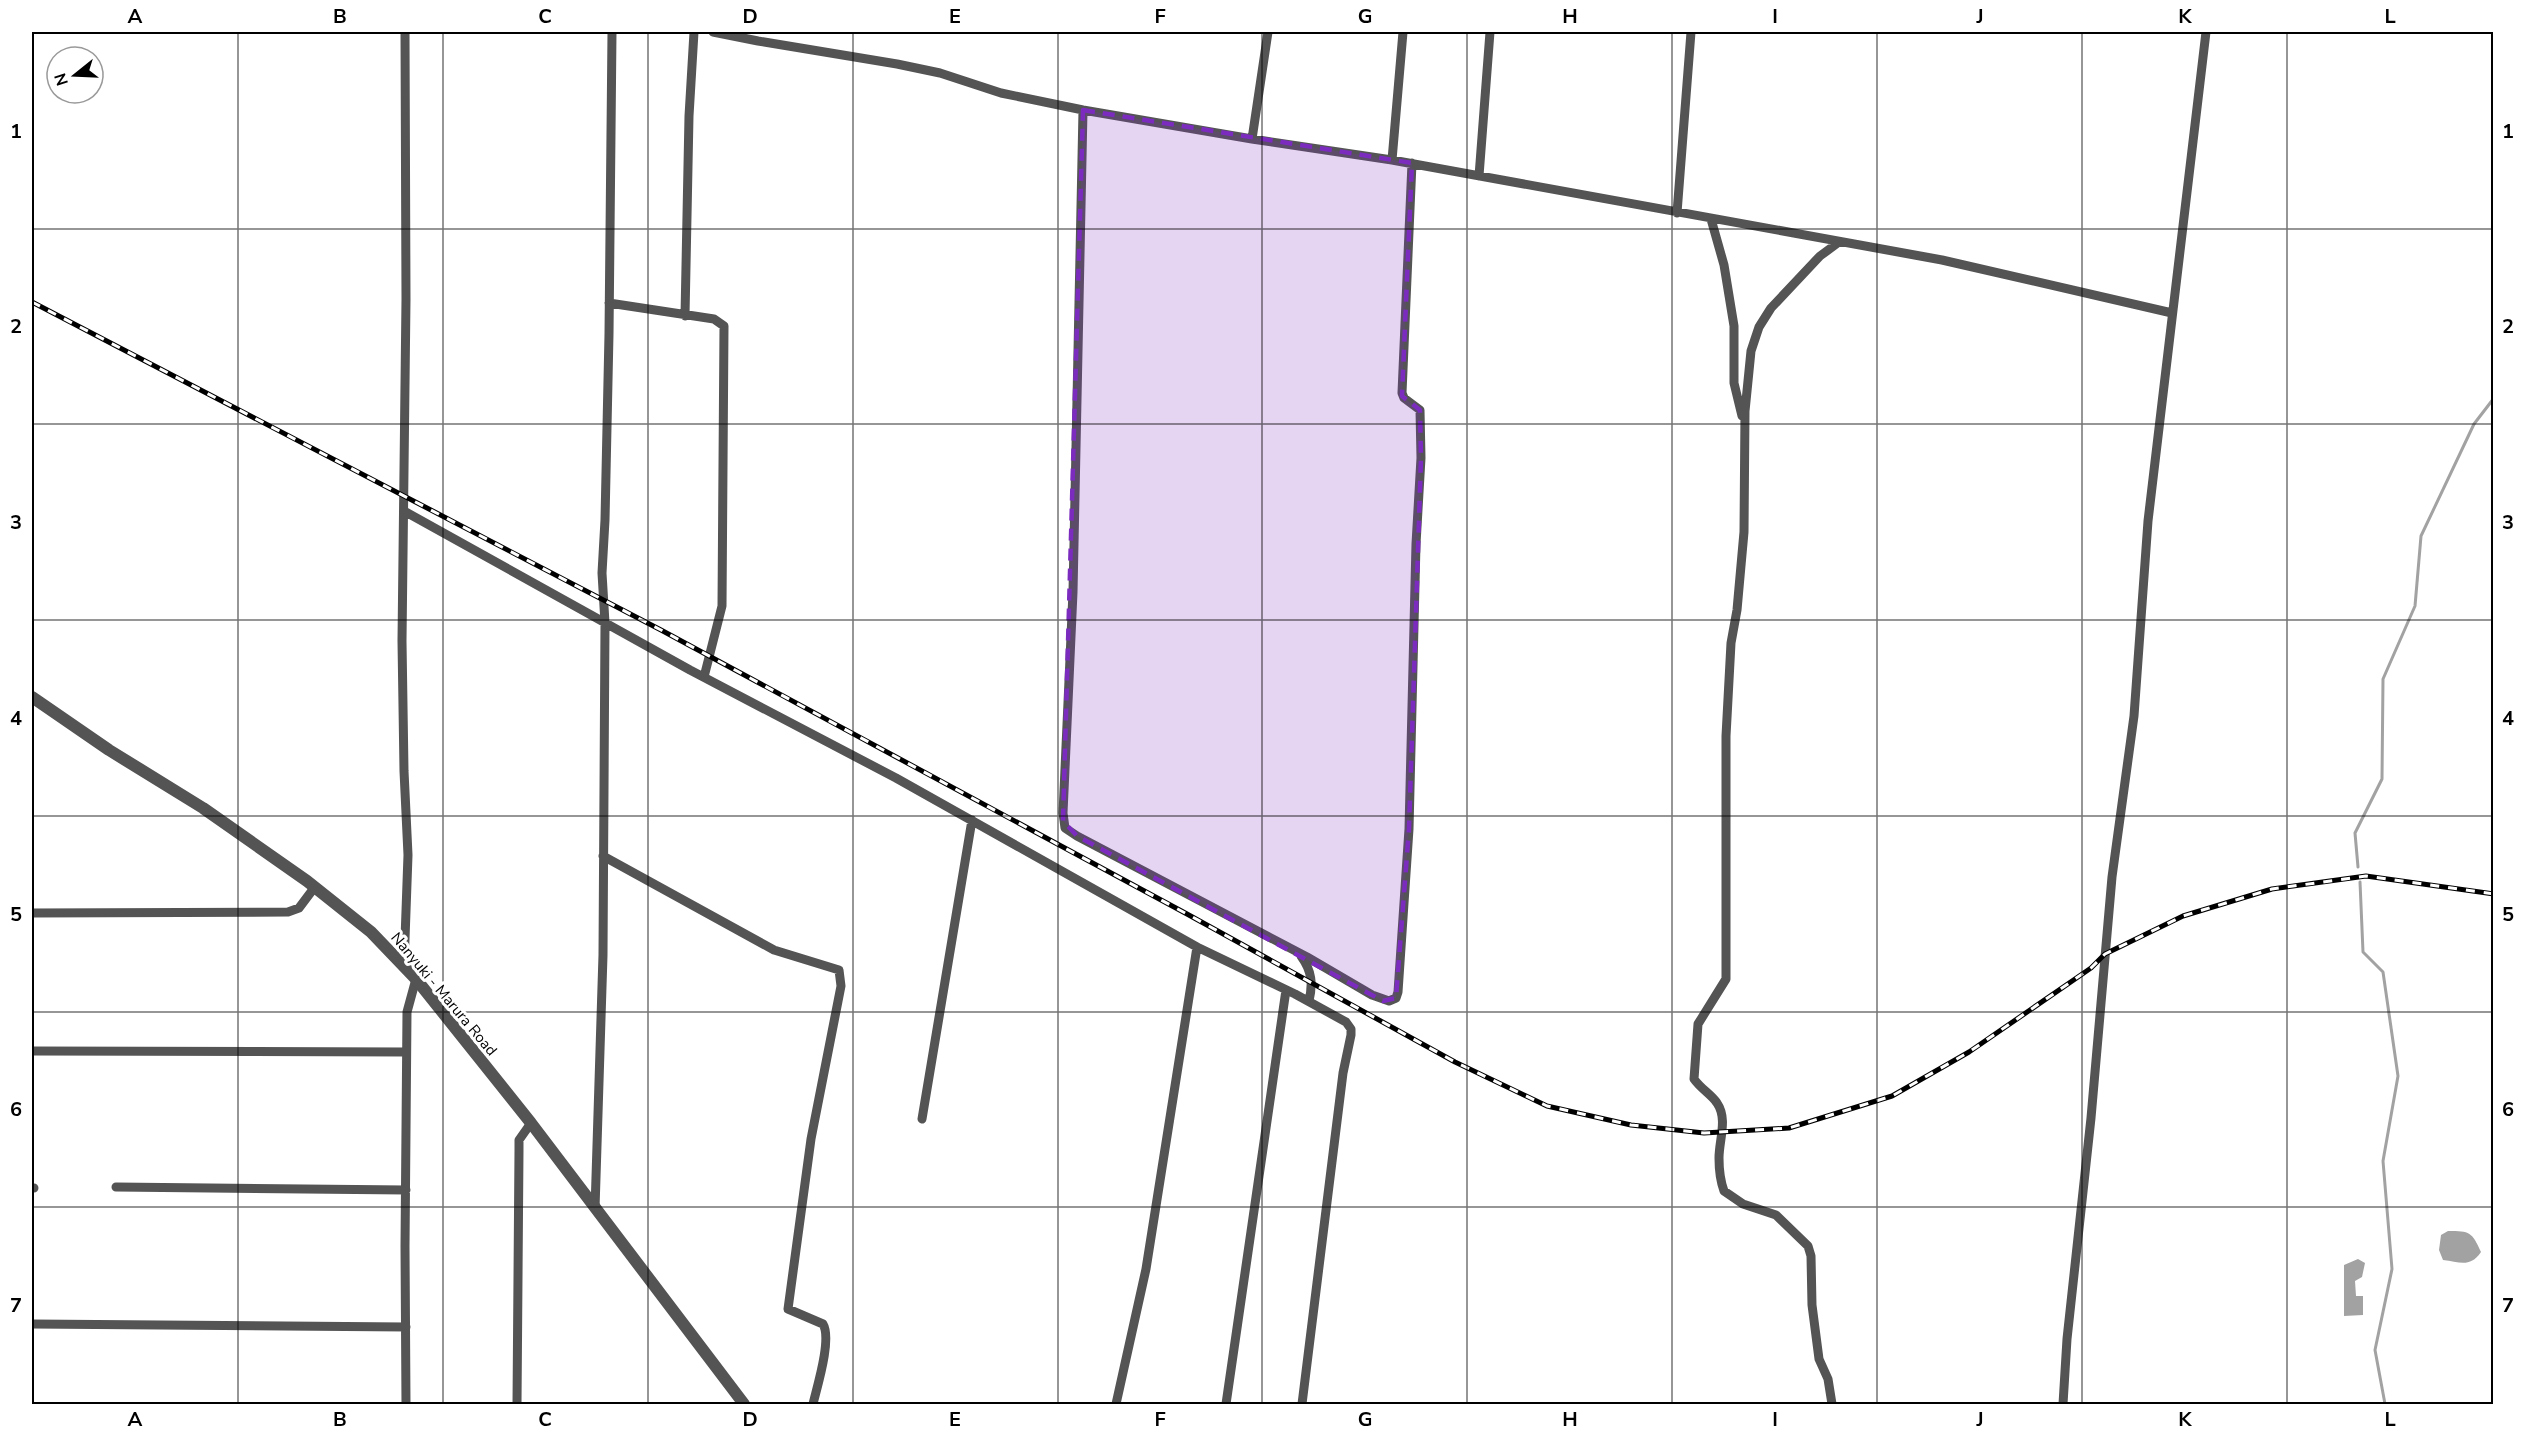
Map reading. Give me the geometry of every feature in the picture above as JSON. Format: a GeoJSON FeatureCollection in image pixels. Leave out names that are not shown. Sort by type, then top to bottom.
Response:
{"type":"FeatureCollection","features":[{"type":"Feature","properties":{"kind":"street"},"geometry":{"type":"LineString","coordinates":[[404,967],[408,855],[402,641],[405,32]]}},
{"type":"Feature","properties":{"kind":"street"},"geometry":{"type":"LineString","coordinates":[[595,1209],[602,1018],[605,623],[602,573],[606,520],[612,32]]}},
{"type":"Feature","properties":{"kind":"street"},"geometry":{"type":"LineString","coordinates":[[685,316],[689,116],[694,32]]}},
{"type":"Feature","properties":{"kind":"street"},"geometry":{"type":"LineString","coordinates":[[713,32],[940,73],[1001,93],[1083,110],[1252,140],[1392,159],[1942,260],[2172,313]]}},
{"type":"Feature","properties":{"kind":"street"},"geometry":{"type":"LineString","coordinates":[[1252,140],[1268,32]]}},
{"type":"Feature","properties":{"kind":"street"},"geometry":{"type":"LineString","coordinates":[[1392,159],[1403,32]]}},
{"type":"Feature","properties":{"kind":"street"},"geometry":{"type":"LineString","coordinates":[[1479,176],[1490,32]]}},
{"type":"Feature","properties":{"kind":"street"},"geometry":{"type":"LineString","coordinates":[[1677,213],[1691,32]]}},
{"type":"Feature","properties":{"kind":"street"},"geometry":{"type":"LineString","coordinates":[[2063,1404],[2067,1339],[2091,1118],[2104,954],[2134,716],[2148,521],[2159,444],[2172,313],[2206,32]]}},
{"type":"Feature","properties":{"kind":"street"},"geometry":{"type":"LineString","coordinates":[[1083,110],[1073,591],[1063,821],[1065,828],[1299,953],[1383,1001],[1396,998],[1401,963],[1409,829],[1421,435],[1420,410],[1402,393],[1412,163]]}},
{"type":"Feature","properties":{"kind":"street"},"geometry":{"type":"LineString","coordinates":[[1711,219],[1724,265],[1734,326],[1734,383],[1746,430]]}},
{"type":"Feature","properties":{"kind":"street"},"geometry":{"type":"LineString","coordinates":[[1832,1404],[1828,1379],[1819,1359],[1812,1305],[1811,1256],[1808,1246],[1776,1215],[1743,1204],[1724,1191],[1719,1173],[1722,1115],[1716,1101],[1702,1090],[1694,1079],[1698,1024],[1726,979],[1726,736],[1731,644],[1737,610],[1744,532],[1746,430],[1751,351],[1759,327],[1771,308],[1820,256],[1839,242]]}},
{"type":"Feature","properties":{"kind":"street"},"geometry":{"type":"LineString","coordinates":[[609,303],[721,321],[724,326],[726,336],[722,606],[704,677]]}},
{"type":"Feature","properties":{"kind":"street"},"geometry":{"type":"LineString","coordinates":[[404,511],[482,552],[704,677],[972,820],[1197,947],[1309,1001],[1346,1022],[1351,1029],[1351,1035],[1343,1073],[1302,1404]]}},
{"type":"Feature","properties":{"kind":"street","name":"Nanyuki - Marura Road"},"geometry":{"type":"LineString","coordinates":[[32,697],[109,750],[203,808],[371,932],[416,979],[531,1123],[744,1404]]}},
{"type":"Feature","properties":{"kind":"street"},"geometry":{"type":"LineString","coordinates":[[922,1119],[972,820]]}},
{"type":"Feature","properties":{"kind":"street"},"geometry":{"type":"LineString","coordinates":[[603,856],[774,950],[839,970],[842,986],[811,1139],[788,1309],[823,1324],[826,1328],[824,1353],[813,1404]]}},
{"type":"Feature","properties":{"kind":"street"},"geometry":{"type":"LineString","coordinates":[[32,913],[288,912],[299,908],[314,888]]}},
{"type":"Feature","properties":{"kind":"street"},"geometry":{"type":"LineString","coordinates":[[1116,1404],[1146,1269],[1197,947]]}},
{"type":"Feature","properties":{"kind":"street"},"geometry":{"type":"LineString","coordinates":[[1299,953],[1308,966],[1312,983],[1309,1001]]}},
{"type":"Feature","properties":{"kind":"street"},"geometry":{"type":"LineString","coordinates":[[406,1404],[406,1052],[407,1012],[416,979]]}},
{"type":"Feature","properties":{"kind":"street"},"geometry":{"type":"LineString","coordinates":[[1226,1404],[1286,990]]}},
{"type":"Feature","properties":{"kind":"street"},"geometry":{"type":"LineString","coordinates":[[32,1051],[406,1052]]}},
{"type":"Feature","properties":{"kind":"street"},"geometry":{"type":"LineString","coordinates":[[518,1404],[519,1140],[531,1123]]}},
{"type":"Feature","properties":{"kind":"street"},"geometry":{"type":"LineString","coordinates":[[116,1186],[406,1190]]}},
{"type":"Feature","properties":{"kind":"street"},"geometry":{"type":"LineString","coordinates":[[32,1324],[406,1327]]}},
{"type":"Feature","properties":{"kind":"highlighted area"},"geometry":{"type":"Polygon","coordinates":[[[1083,110],[1412,163],[1402,396],[1420,410],[1421,458],[1409,829],[1396,998],[1383,1001],[1077,836],[1063,821],[1083,110]]]}},
{"type":"Feature","properties":{"kind":"shaded area"},"geometry":{"type":"Polygon","coordinates":[[[2448,1231],[2466,1232],[2475,1240],[2481,1252],[2469,1262],[2443,1260],[2439,1250],[2441,1235],[2448,1231]]]}},
{"type":"Feature","properties":{"kind":"shaded area"},"geometry":{"type":"Polygon","coordinates":[[[2358,1259],[2365,1263],[2362,1277],[2355,1281],[2356,1296],[2363,1296],[2363,1315],[2344,1316],[2344,1265],[2358,1259]]]}},
{"type":"Feature","properties":{"kind":"waterway"},"geometry":{"type":"LineString","coordinates":[[2358,867],[2355,833],[2382,779],[2383,679],[2415,606],[2421,536],[2474,424],[2494,398]]}},
{"type":"Feature","properties":{"kind":"waterway"},"geometry":{"type":"LineString","coordinates":[[2360,882],[2363,952],[2383,972],[2398,1076],[2383,1161],[2392,1269],[2375,1350],[2385,1404]]}},
{"type":"Feature","properties":{"kind":"railway"},"geometry":{"type":"LineString","coordinates":[[32,302],[661,630],[1187,914],[1455,1062],[1547,1106],[1631,1125],[1704,1133],[1789,1128],[1892,1096],[1969,1052],[2091,968],[2105,954],[2183,916],[2272,889],[2366,876],[2494,894]]}}]}
